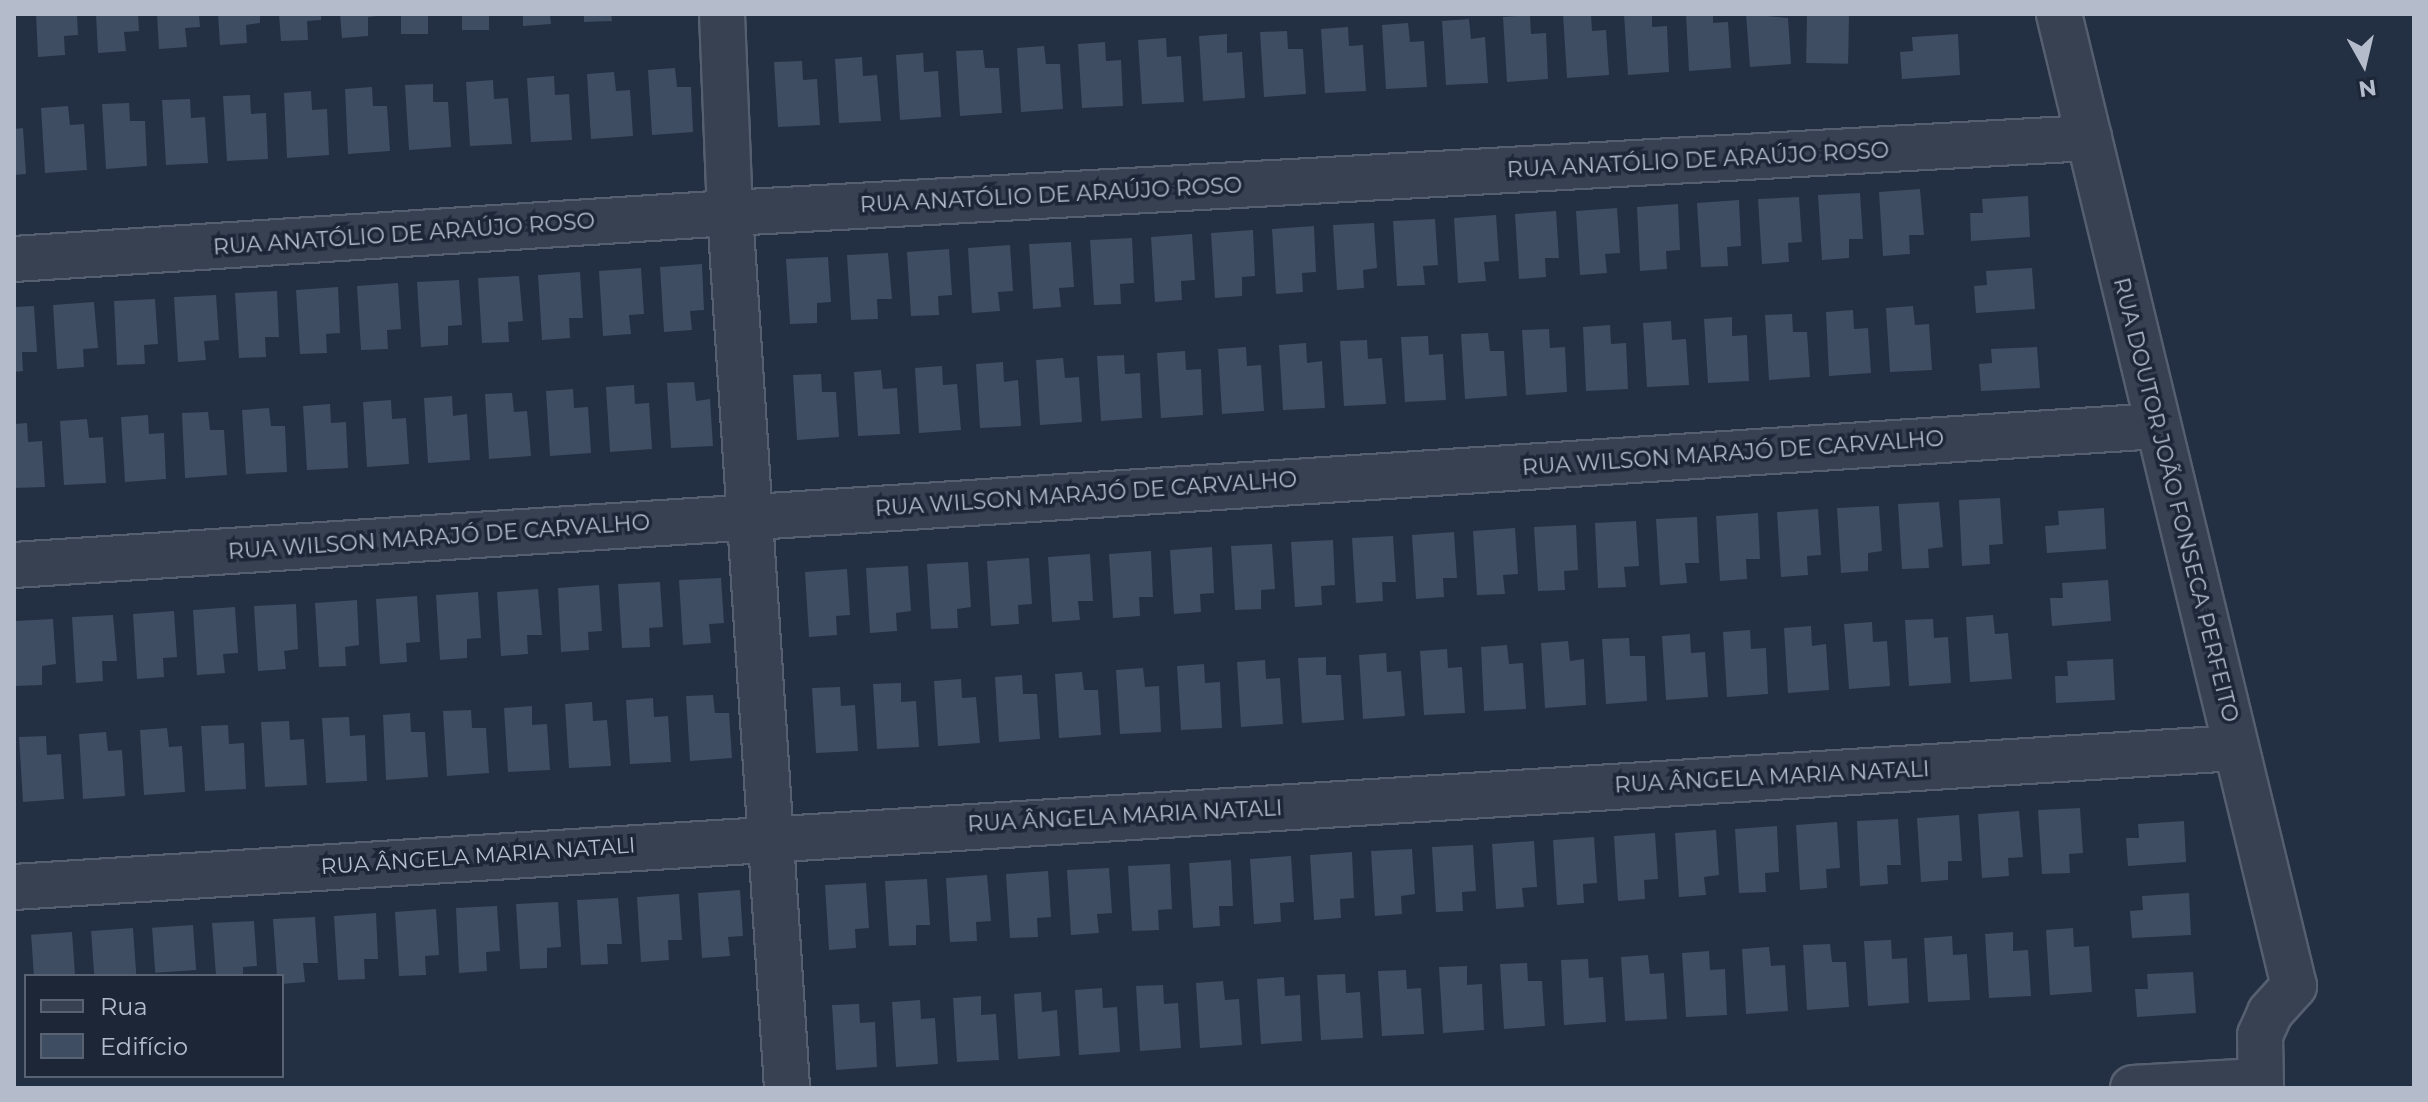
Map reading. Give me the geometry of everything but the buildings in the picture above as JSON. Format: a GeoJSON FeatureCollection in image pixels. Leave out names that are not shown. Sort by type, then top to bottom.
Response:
{"type":"FeatureCollection","features":[{"type":"Feature","properties":{"kind":"street"},"geometry":{"type":"LineString","coordinates":[[722,14],[730,213],[787,1088]]}},
{"type":"Feature","properties":{"kind":"street","name":"RUA DOUTOR JOÃO FONSECA PERFEITO"},"geometry":{"type":"LineString","coordinates":[[2059,14],[2294,986],[2270,1013],[2260,1035],[2260,1084]]}},
{"type":"Feature","properties":{"kind":"street","name":"RUA ANATÓLIO DE ARAÚJO ROSO"},"geometry":{"type":"LineString","coordinates":[[14,259],[730,213],[2089,138]]}},
{"type":"Feature","properties":{"kind":"street","name":"RUA WILSON MARAJÓ DE CARVALHO"},"geometry":{"type":"LineString","coordinates":[[14,565],[2158,426]]}},
{"type":"Feature","properties":{"kind":"street","name":"RUA ÂNGELA MARIA NATALI"},"geometry":{"type":"LineString","coordinates":[[14,887],[773,837],[2236,748]]}},
{"type":"Feature","properties":{"kind":"street"},"geometry":{"type":"LineString","coordinates":[[2133,1088],[2260,1084]]}}]}
